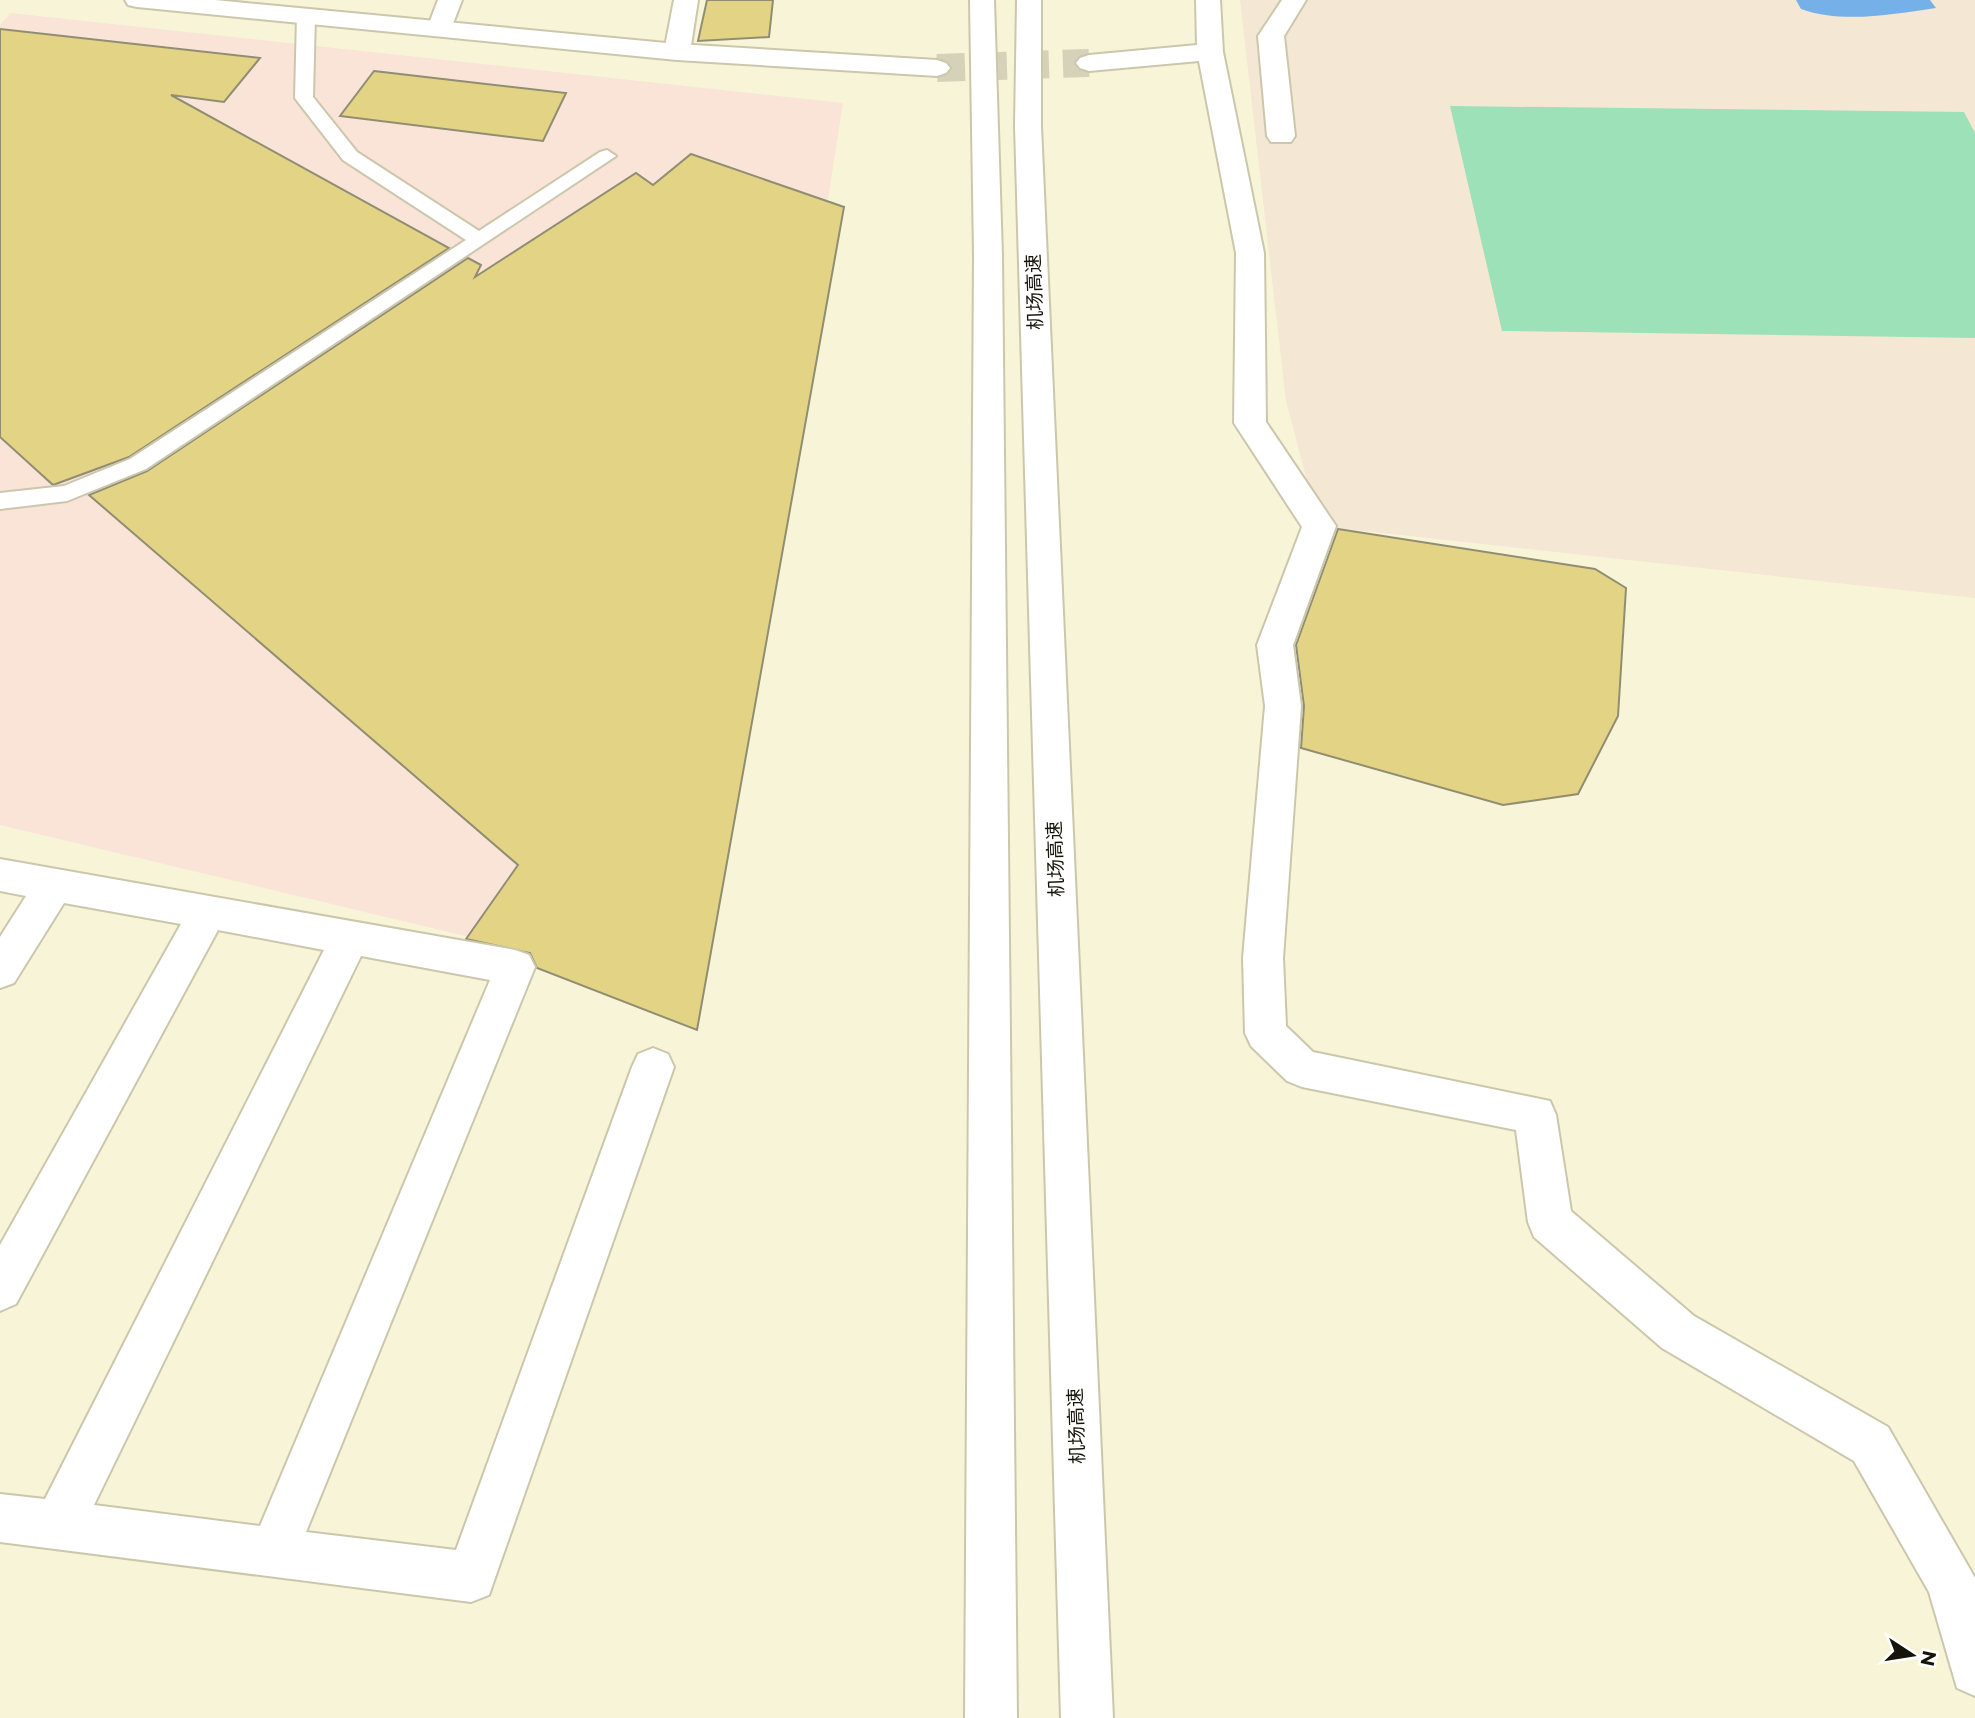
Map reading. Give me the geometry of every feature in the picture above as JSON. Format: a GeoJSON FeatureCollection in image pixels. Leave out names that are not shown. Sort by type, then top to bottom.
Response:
{"type":"FeatureCollection","features":[{"type":"Feature","properties":{"kind":"main road"},"geometry":{"type":"LineString","coordinates":[[137,0],[242,5],[306,16],[677,52],[937,68]]}},
{"type":"Feature","properties":{"kind":"main road"},"geometry":{"type":"LineString","coordinates":[[440,30],[450,0]]}},
{"type":"Feature","properties":{"kind":"main road"},"geometry":{"type":"LineString","coordinates":[[677,52],[686,0]]}},
{"type":"Feature","properties":{"kind":"main road"},"geometry":{"type":"LineString","coordinates":[[982,0],[988,270],[991,1718]]}},
{"type":"Feature","properties":{"kind":"main road","name":"机场高速"},"geometry":{"type":"LineString","coordinates":[[1029,0],[1028,126],[1087,1718]]}},
{"type":"Feature","properties":{"kind":"main road"},"geometry":{"type":"LineString","coordinates":[[1208,0],[1210,52],[1250,253],[1250,423],[1319,526],[1275,645],[1283,706],[1263,958],[1266,1033],[1302,1068],[1535,1115],[1549,1222],[1678,1332],[1871,1444],[1952,1583],[1975,1670]]}},
{"type":"Feature","properties":{"kind":"main road"},"geometry":{"type":"LineString","coordinates":[[1281,136],[1271,36],[1294,0]]}},
{"type":"Feature","properties":{"kind":"main road"},"geometry":{"type":"LineString","coordinates":[[1089,63],[1210,52]]}},
{"type":"Feature","properties":{"kind":"main road"},"geometry":{"type":"LineString","coordinates":[[0,875],[515,967],[273,1553]]}},
{"type":"Feature","properties":{"kind":"main road"},"geometry":{"type":"LineString","coordinates":[[0,971],[54,885]]}},
{"type":"Feature","properties":{"kind":"main road"},"geometry":{"type":"LineString","coordinates":[[0,1289],[208,912]]}},
{"type":"Feature","properties":{"kind":"main road"},"geometry":{"type":"LineString","coordinates":[[58,1526],[350,937]]}},
{"type":"Feature","properties":{"kind":"main road"},"geometry":{"type":"LineString","coordinates":[[0,1518],[471,1577],[653,1066]]}},
{"type":"Feature","properties":{"kind":"lane"},"geometry":{"type":"LineString","coordinates":[[306,16],[304,97],[350,156],[480,240]]}},
{"type":"Feature","properties":{"kind":"lane"},"geometry":{"type":"LineString","coordinates":[[0,501],[67,493],[138,464],[607,156]]}},
{"type":"Feature","properties":{"kind":"shaded area"},"geometry":{"type":"Polygon","coordinates":[[[1240,0],[1975,0],[1975,598],[1319,526],[1286,401],[1240,0]]]}},
{"type":"Feature","properties":{"kind":"shaded area"},"geometry":{"type":"Polygon","coordinates":[[[11,13],[843,103],[704,993],[0,825],[0,25],[11,13]]]}},
{"type":"Feature","properties":{"kind":"green space"},"geometry":{"type":"Polygon","coordinates":[[[1450,106],[1964,112],[1975,133],[1975,338],[1502,331],[1450,106]]]}},
{"type":"Feature","properties":{"kind":"water"},"geometry":{"type":"Polygon","coordinates":[[[1796,0],[1930,0],[1936,8],[1868,16],[1833,16],[1801,9],[1796,0]]]}},
{"type":"Feature","properties":{"kind":"building"},"geometry":{"type":"Polygon","coordinates":[[[707,0],[773,0],[769,37],[698,41],[707,0]]]}},
{"type":"Feature","properties":{"kind":"building"},"geometry":{"type":"Polygon","coordinates":[[[0,29],[260,58],[224,102],[171,95],[449,248],[129,457],[53,485],[0,437],[0,29]]]}},
{"type":"Feature","properties":{"kind":"building"},"geometry":{"type":"Polygon","coordinates":[[[374,71],[566,93],[543,141],[340,116],[374,71]]]}},
{"type":"Feature","properties":{"kind":"building"},"geometry":{"type":"Polygon","coordinates":[[[691,154],[844,207],[697,1030],[537,968],[530,953],[466,939],[518,865],[89,495],[147,471],[468,258],[481,265],[475,277],[636,173],[653,185],[691,154]]]}},
{"type":"Feature","properties":{"kind":"building"},"geometry":{"type":"Polygon","coordinates":[[[1338,529],[1595,569],[1626,588],[1618,716],[1578,794],[1503,805],[1301,748],[1304,706],[1296,645],[1338,529]]]}},
{"type":"Feature","properties":{"kind":"tunnel"},"geometry":{"type":"LineString","coordinates":[[937,68],[1089,63]]}}]}
